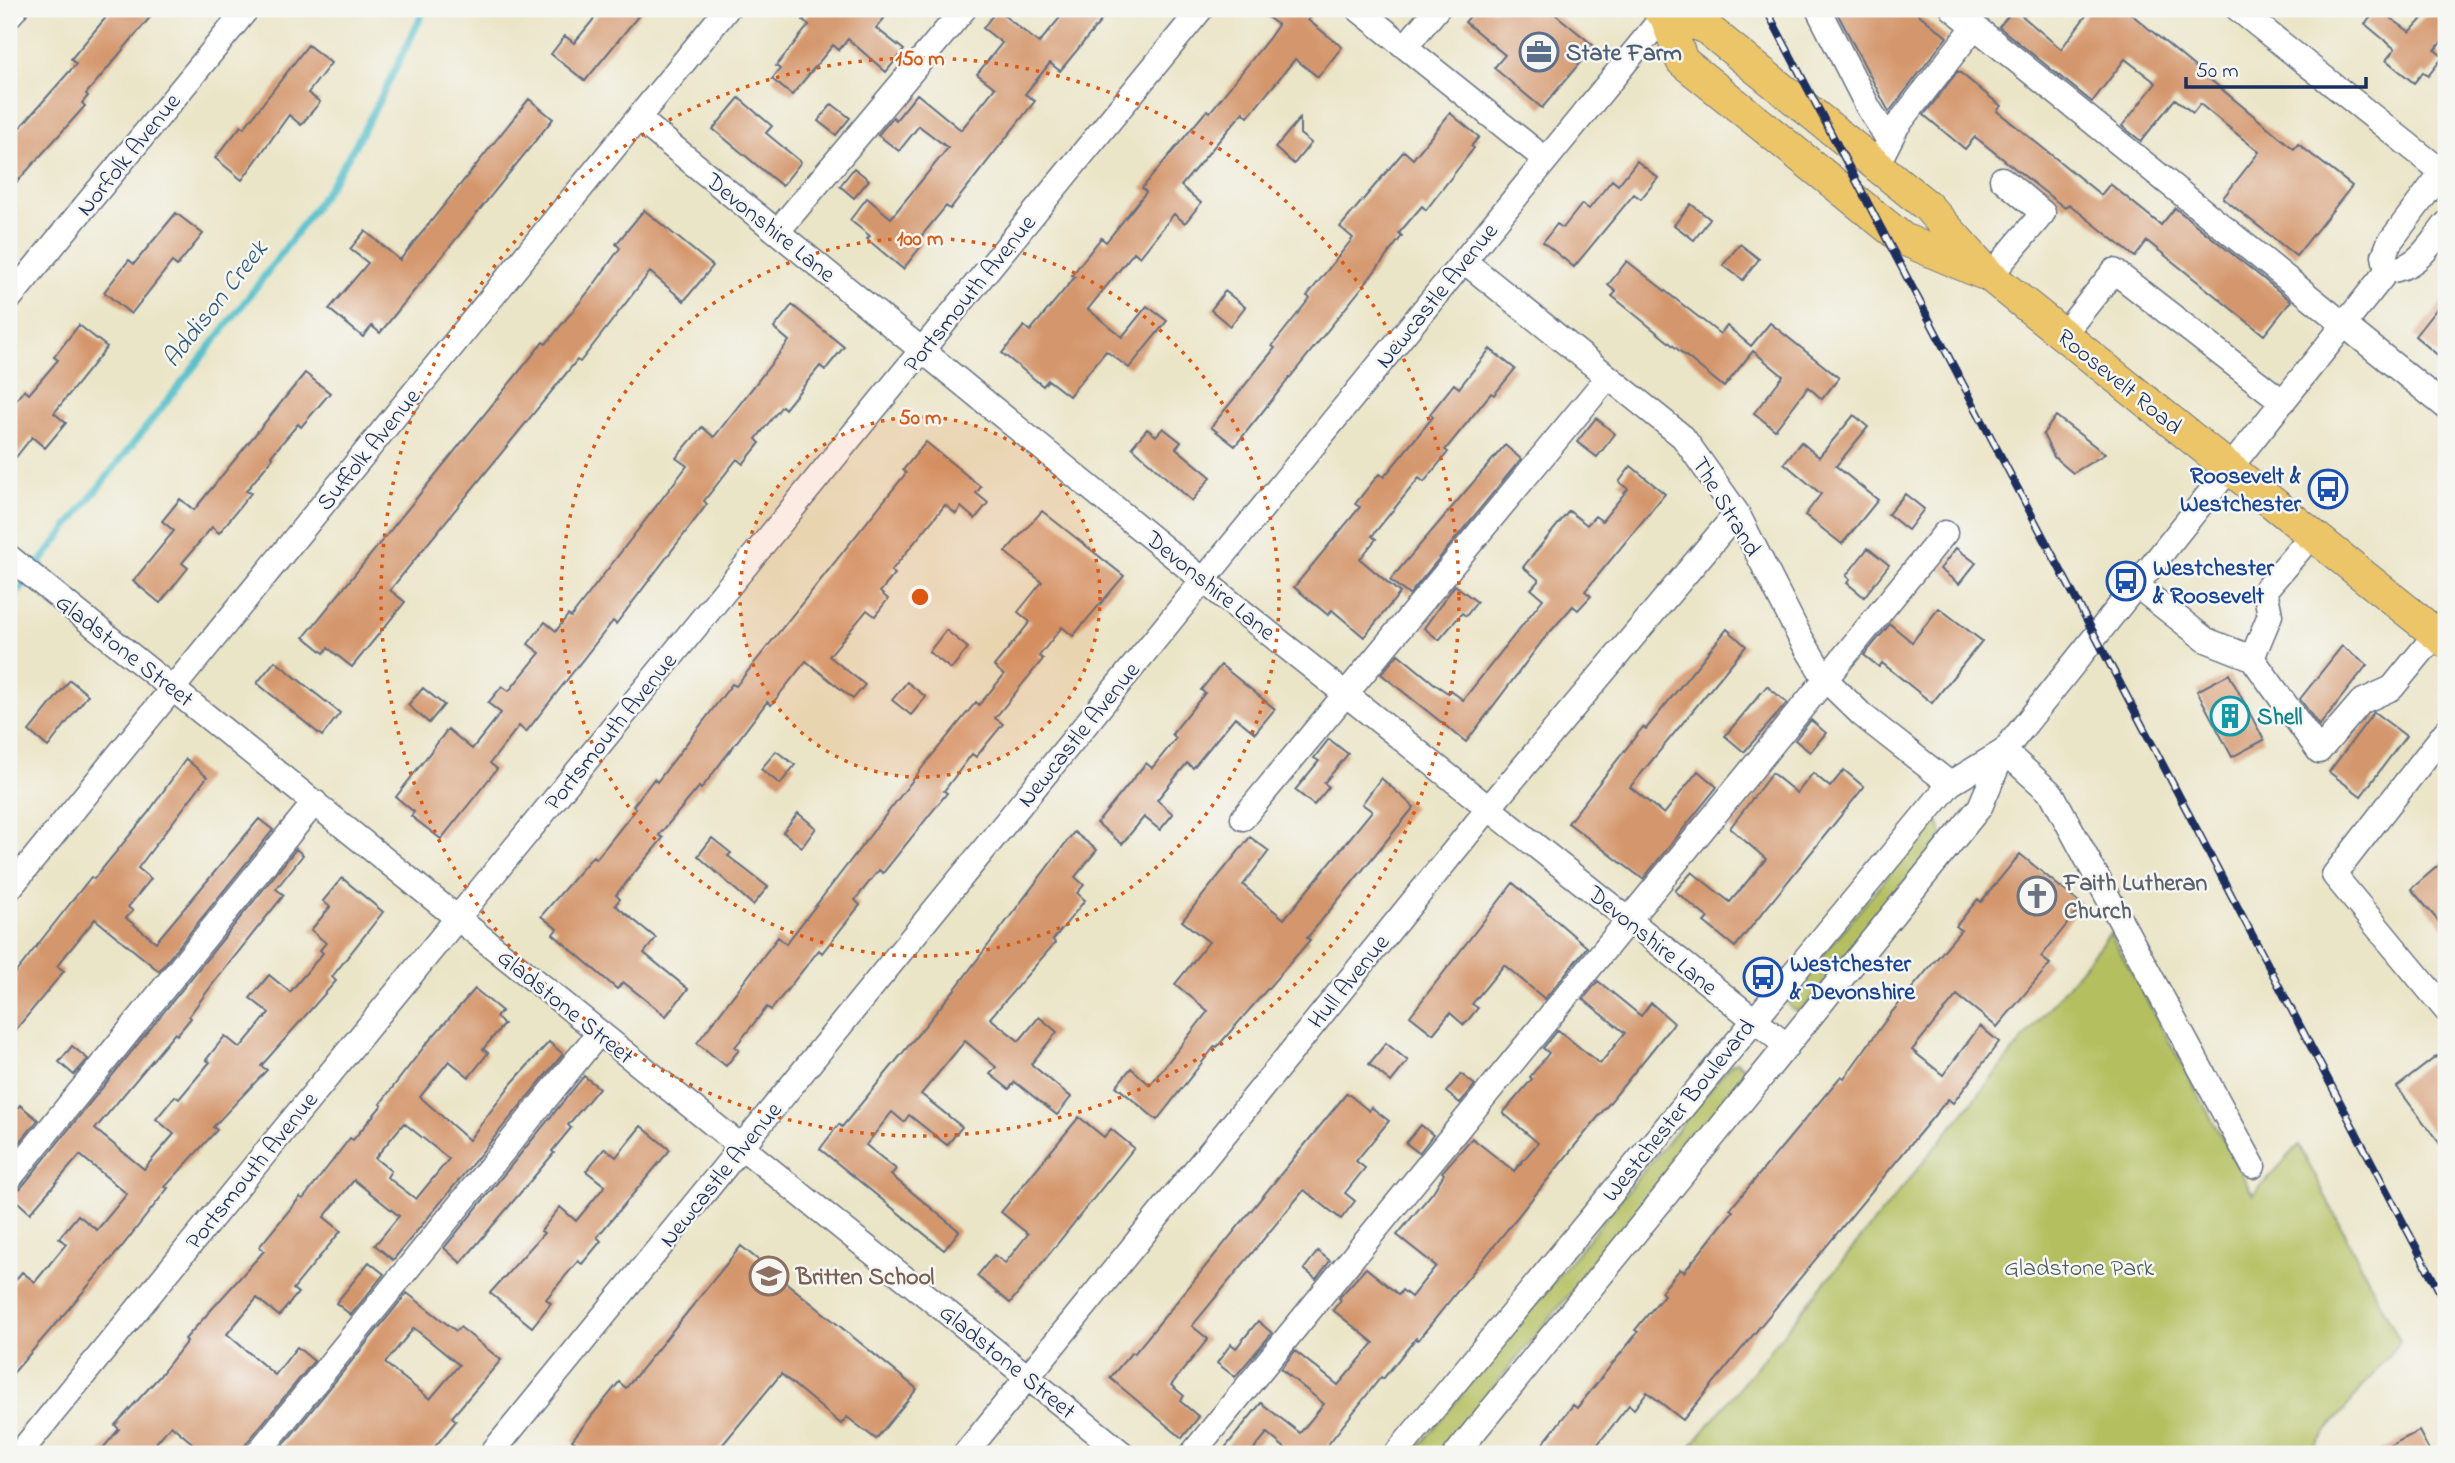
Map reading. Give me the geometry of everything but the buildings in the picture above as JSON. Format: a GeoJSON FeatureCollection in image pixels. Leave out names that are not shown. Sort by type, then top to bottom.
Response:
{"type":"FeatureCollection","features":[{"type":"Feature","properties":{"kind":"main road","name":"Roosevelt Road"},"geometry":{"type":"LineString","coordinates":[[1661,12],[1705,27],[1883,153],[1990,276],[2441,638]]}},
{"type":"Feature","properties":{"kind":"main road","name":"Roosevelt Road"},"geometry":{"type":"LineString","coordinates":[[1661,12],[1682,61],[1903,239],[1990,276]]}},
{"type":"Feature","properties":{"kind":"street"},"geometry":{"type":"LineString","coordinates":[[9,16],[15,9]]}},
{"type":"Feature","properties":{"kind":"street","name":"Norfolk Avenue"},"geometry":{"type":"LineString","coordinates":[[9,299],[247,9]]}},
{"type":"Feature","properties":{"kind":"street","name":"Suffolk Avenue"},"geometry":{"type":"LineString","coordinates":[[9,889],[727,9]]}},
{"type":"Feature","properties":{"kind":"street"},"geometry":{"type":"LineString","coordinates":[[777,232],[964,9]]}},
{"type":"Feature","properties":{"kind":"street","name":"Portsmouth Avenue"},"geometry":{"type":"LineString","coordinates":[[19,1454],[1201,9]]}},
{"type":"Feature","properties":{"kind":"street"},"geometry":{"type":"LineString","coordinates":[[1358,9],[1546,160]]}},
{"type":"Feature","properties":{"kind":"street"},"geometry":{"type":"LineString","coordinates":[[1405,47],[1437,9]]}},
{"type":"Feature","properties":{"kind":"street"},"geometry":{"type":"LineString","coordinates":[[1818,9],[1868,107],[1883,153]]}},
{"type":"Feature","properties":{"kind":"street"},"geometry":{"type":"LineString","coordinates":[[1953,9],[2446,407]]}},
{"type":"Feature","properties":{"kind":"street"},"geometry":{"type":"LineString","coordinates":[[2238,9],[2445,171]]}},
{"type":"Feature","properties":{"kind":"street","name":"Newcastle Avenue"},"geometry":{"type":"LineString","coordinates":[[504,1450],[741,1147],[1546,160],[1661,12]]}},
{"type":"Feature","properties":{"kind":"street"},"geometry":{"type":"LineString","coordinates":[[1883,153],[1975,26]]}},
{"type":"Feature","properties":{"kind":"street","name":"Devonshire Lane"},"geometry":{"type":"LineString","coordinates":[[639,119],[1204,580],[1787,1046]]}},
{"type":"Feature","properties":{"kind":"street","name":"Westchester Boulevard"},"geometry":{"type":"LineString","coordinates":[[1456,1454],[1980,807],[2004,751],[2387,271],[2384,256],[2389,243],[2445,171]]}},
{"type":"Feature","properties":{"kind":"street"},"geometry":{"type":"LineString","coordinates":[[1990,276],[2043,212],[2002,179]]}},
{"type":"Feature","properties":{"kind":"street"},"geometry":{"type":"LineString","coordinates":[[2387,271],[2403,270],[2414,263],[2446,224]]}},
{"type":"Feature","properties":{"kind":"street","name":"The Strand"},"geometry":{"type":"LineString","coordinates":[[1464,261],[1684,437],[1737,513],[1800,637],[1826,680],[1854,709],[1950,784]]}},
{"type":"Feature","properties":{"kind":"street"},"geometry":{"type":"LineString","coordinates":[[2063,335],[2114,271],[2283,402]]}},
{"type":"Feature","properties":{"kind":"street"},"geometry":{"type":"LineString","coordinates":[[1243,818],[1608,377]]}},
{"type":"Feature","properties":{"kind":"street","name":"Hull Avenue"},"geometry":{"type":"LineString","coordinates":[[965,1454],[1488,809],[1737,513]]}},
{"type":"Feature","properties":{"kind":"street"},"geometry":{"type":"LineString","coordinates":[[1192,1454],[1945,533]]}},
{"type":"Feature","properties":{"kind":"street"},"geometry":{"type":"LineString","coordinates":[[2252,659],[2270,615],[2265,590],[2312,535]]}},
{"type":"Feature","properties":{"kind":"street","name":"Gladstone Street"},"geometry":{"type":"LineString","coordinates":[[11,559],[1123,1454]]}},
{"type":"Feature","properties":{"kind":"street"},"geometry":{"type":"LineString","coordinates":[[2136,585],[2206,640],[2252,659],[2319,751],[2361,702],[2392,688],[2441,638]]}},
{"type":"Feature","properties":{"kind":"street"},"geometry":{"type":"LineString","coordinates":[[2446,731],[2334,875],[2446,1010]]}},
{"type":"Feature","properties":{"kind":"street"},"geometry":{"type":"LineString","coordinates":[[2004,751],[2052,794],[2253,1166]]}},
{"type":"Feature","properties":{"kind":"street","name":"Westchester Boulevard"},"geometry":{"type":"LineString","coordinates":[[1396,1454],[1752,1020],[1950,784],[2004,751]]}},
{"type":"Feature","properties":{"kind":"street"},"geometry":{"type":"LineString","coordinates":[[9,1179],[315,802]]}},
{"type":"Feature","properties":{"kind":"street"},"geometry":{"type":"LineString","coordinates":[[257,1454],[599,1033]]}},
{"type":"Feature","properties":{"kind":"green space"},"geometry":{"type":"Polygon","coordinates":[[[1932,822],[1939,824],[1943,836],[1804,1008],[1797,1011],[1790,1008],[1786,1000],[1932,822]]]}},
{"type":"Feature","properties":{"kind":"green space","name":"Gladstone Park"},"geometry":{"type":"Polygon","coordinates":[[[2110,933],[2253,1195],[2299,1145],[2400,1341],[2309,1454],[1685,1454],[2110,933]]]}},
{"type":"Feature","properties":{"kind":"green space"},"geometry":{"type":"Polygon","coordinates":[[[1737,1062],[1747,1071],[1746,1078],[1439,1454],[1413,1454],[1730,1065],[1737,1062]]]}},
{"type":"Feature","properties":{"kind":"waterway","name":"Addison Creek"},"geometry":{"type":"LineString","coordinates":[[9,604],[283,252],[320,200],[363,131],[425,9]]}},
{"type":"Feature","properties":{"kind":"railway"},"geometry":{"type":"LineString","coordinates":[[1766,9],[2446,1304]]}},
{"type":"Feature","properties":{"kind":"place","name":"State Farm"},"geometry":{"type":"Point","coordinates":[1539,52]}},
{"type":"Feature","properties":{"kind":"place","name":"Roosevelt & Westchester"},"geometry":{"type":"Point","coordinates":[2328,489]}},
{"type":"Feature","properties":{"kind":"place","name":"Westchester & Roosevelt"},"geometry":{"type":"Point","coordinates":[2126,581]}},
{"type":"Feature","properties":{"kind":"place","name":"Shell"},"geometry":{"type":"Point","coordinates":[2230,716]}},
{"type":"Feature","properties":{"kind":"place","name":"Faith Lutheran Church"},"geometry":{"type":"Point","coordinates":[2037,896]}},
{"type":"Feature","properties":{"kind":"place","name":"Westchester & Devonshire"},"geometry":{"type":"Point","coordinates":[1763,977]}},
{"type":"Feature","properties":{"kind":"place","name":"Britten School"},"geometry":{"type":"Point","coordinates":[769,1276]}}]}
